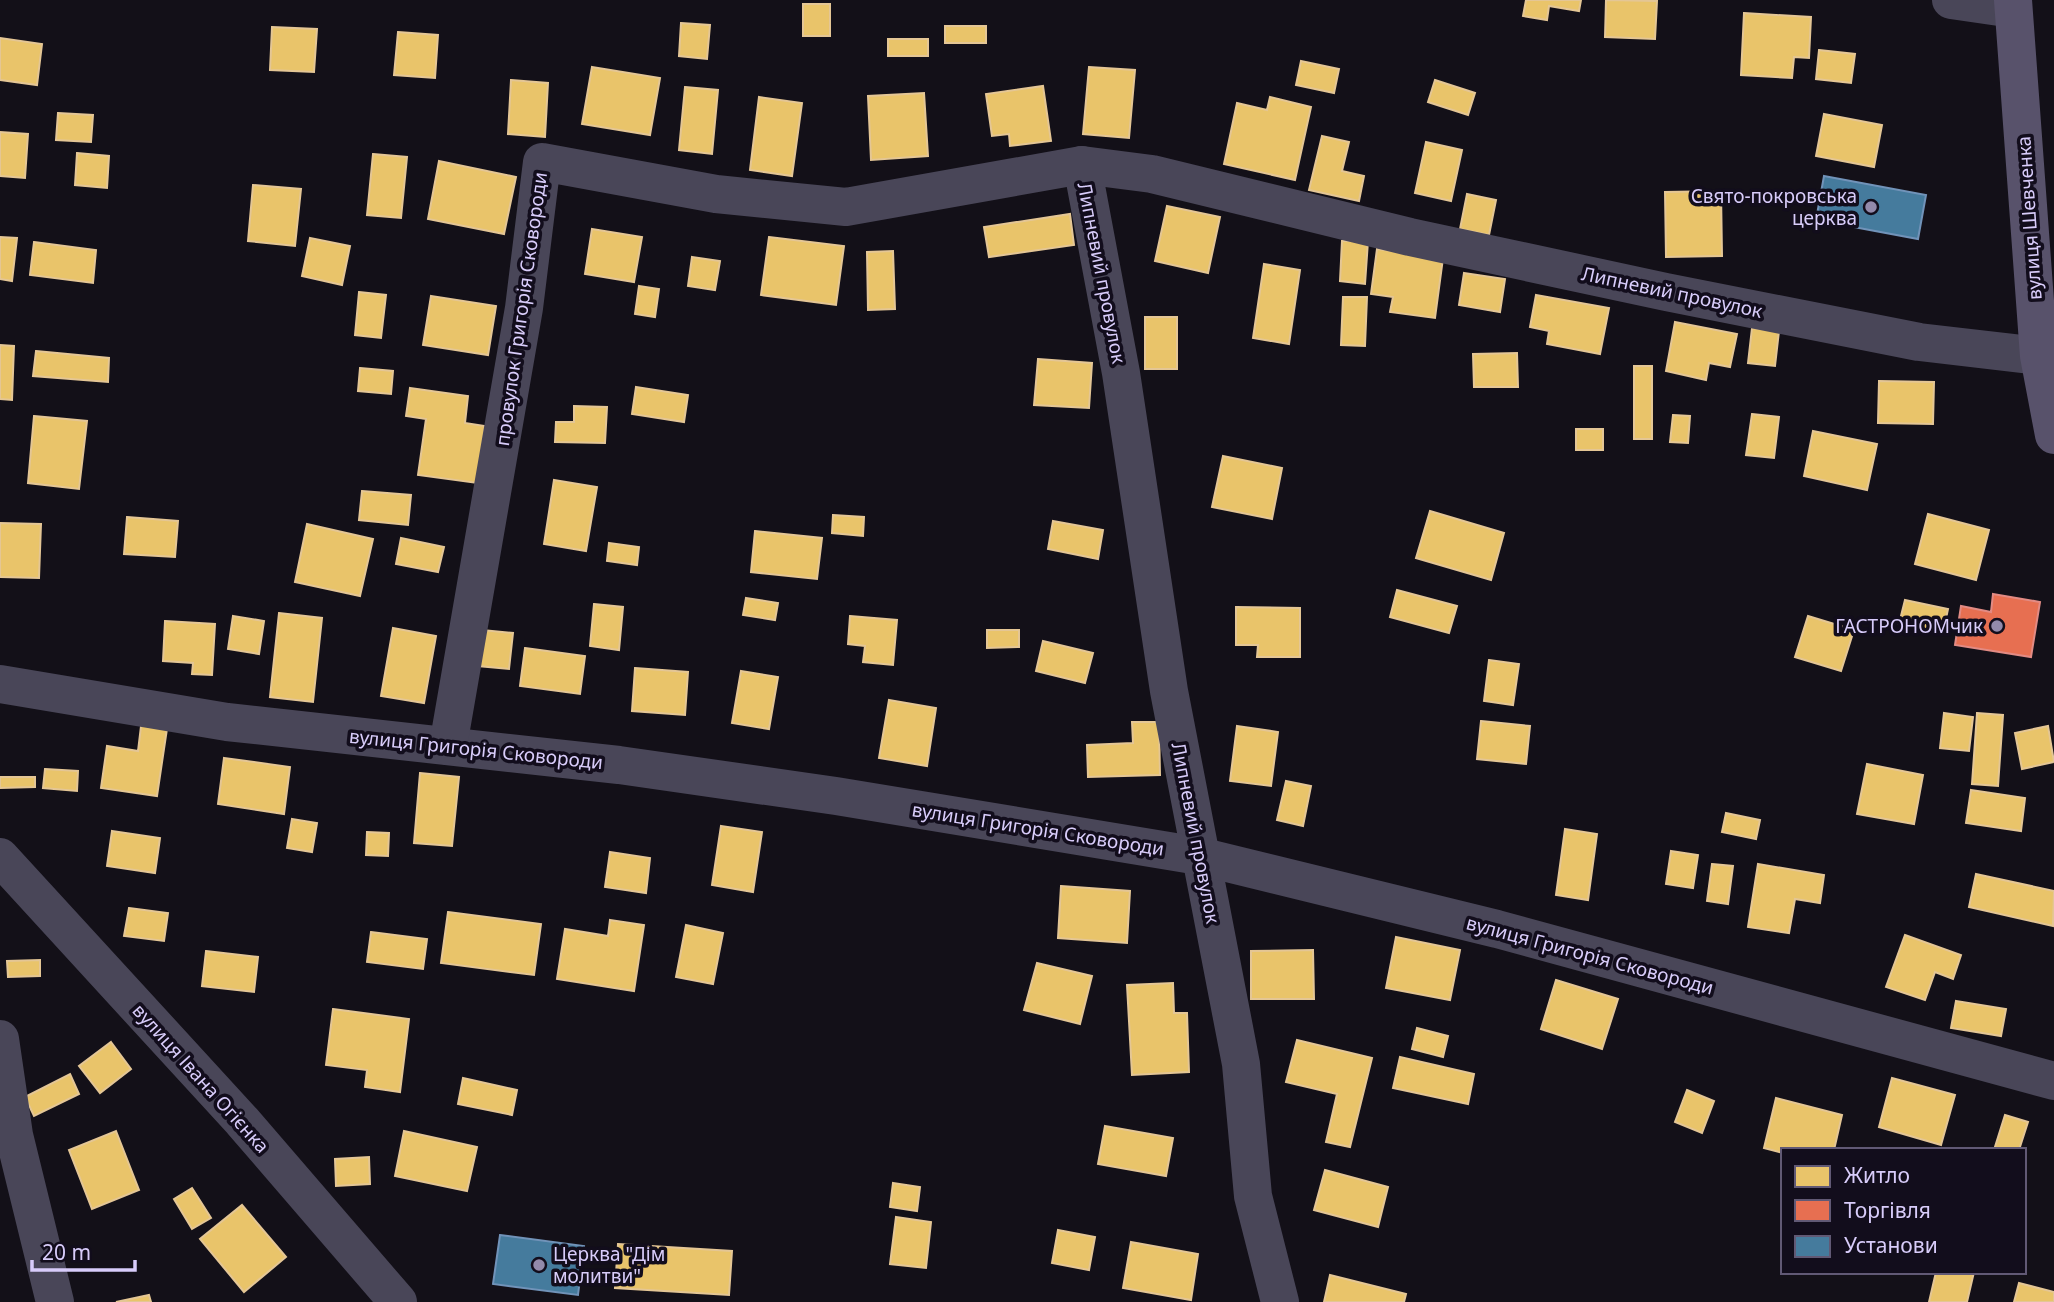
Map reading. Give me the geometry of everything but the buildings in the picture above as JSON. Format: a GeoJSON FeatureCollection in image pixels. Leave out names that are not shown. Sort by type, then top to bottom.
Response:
{"type":"FeatureCollection","features":[{"type":"Feature","properties":{"kind":"street"},"geometry":{"type":"LineString","coordinates":[[1951,0],[2013,4]]}},
{"type":"Feature","properties":{"kind":"street","name":"вулиця Шевченка"},"geometry":{"type":"LineString","coordinates":[[2013,4],[2039,356],[2054,435]]}},
{"type":"Feature","properties":{"kind":"street","name":"провулок Григорія Сковороди"},"geometry":{"type":"LineString","coordinates":[[448,746],[524,308],[542,162],[716,194],[846,207],[1082,165]]}},
{"type":"Feature","properties":{"kind":"street","name":"Липневий провулок"},"geometry":{"type":"LineString","coordinates":[[1280,1302],[1254,1196],[1241,1064],[1169,691],[1121,373],[1082,165],[1152,174],[1410,237],[1666,292],[1919,342],[2039,356]]}},
{"type":"Feature","properties":{"kind":"street","name":"вулиця Григорія Сковороди"},"geometry":{"type":"LineString","coordinates":[[0,684],[227,722],[619,765],[836,796],[1199,856],[1497,929],[2054,1081]]}},
{"type":"Feature","properties":{"kind":"street","name":"вулиця Івана Огієнка"},"geometry":{"type":"LineString","coordinates":[[0,858],[242,1121],[398,1302]]}},
{"type":"Feature","properties":{"kind":"street"},"geometry":{"type":"LineString","coordinates":[[0,1039],[14,1135],[55,1302]]}},
{"type":"Feature","properties":{"kind":"place","name":"Свято-покровська церква"},"geometry":{"type":"Point","coordinates":[1871,207]}},
{"type":"Feature","properties":{"kind":"place","name":"ГАСТРОНОМчик"},"geometry":{"type":"Point","coordinates":[1997,626]}},
{"type":"Feature","properties":{"kind":"place","name":"Церква \"Дім молитви\""},"geometry":{"type":"Point","coordinates":[539,1265]}}]}
